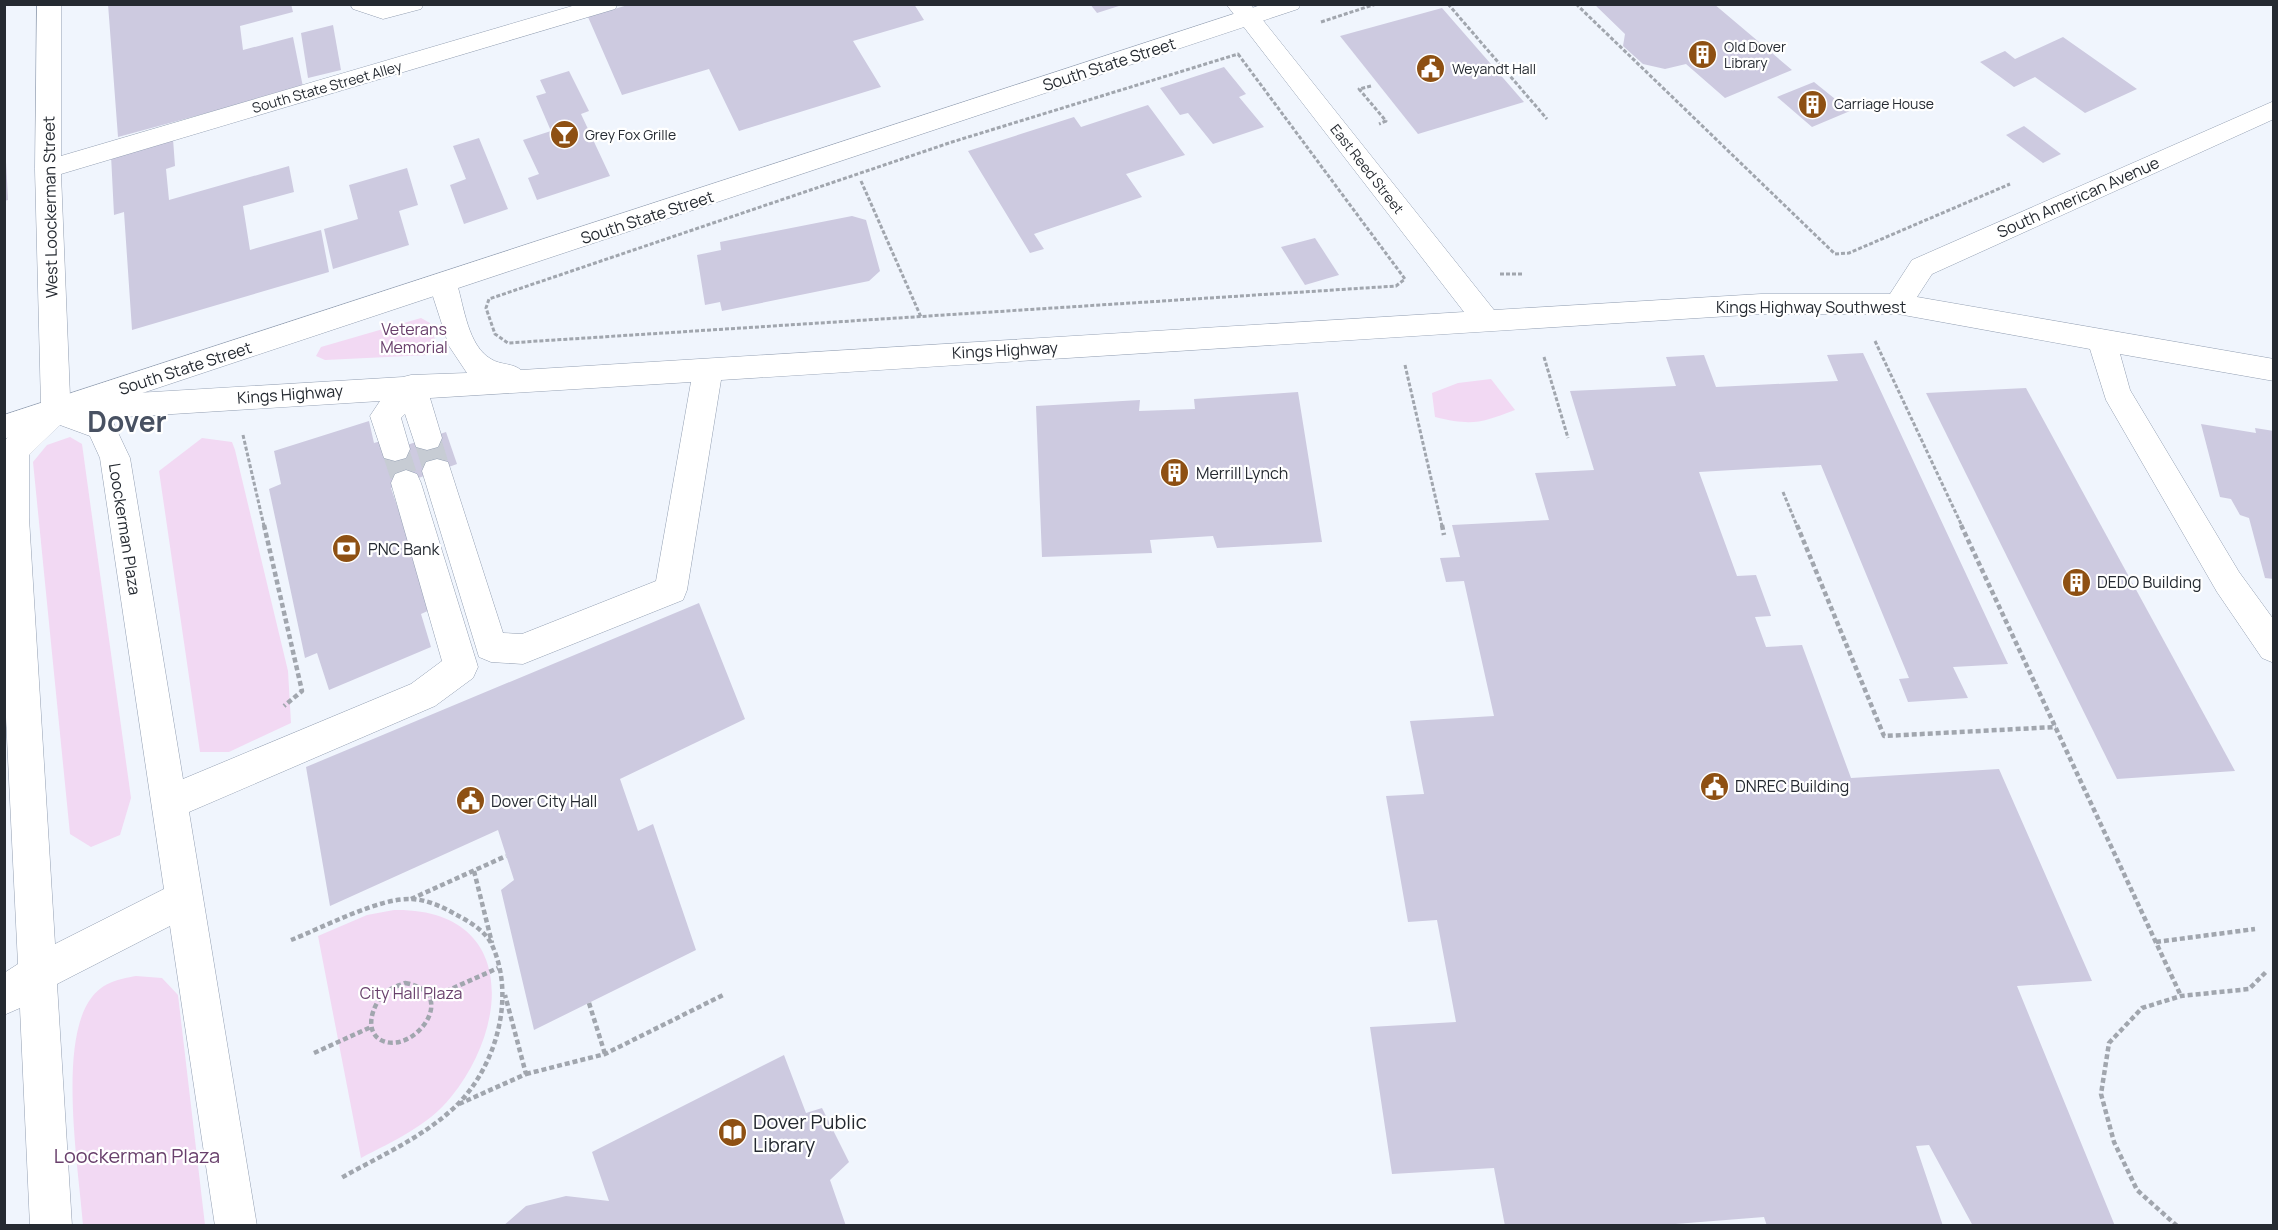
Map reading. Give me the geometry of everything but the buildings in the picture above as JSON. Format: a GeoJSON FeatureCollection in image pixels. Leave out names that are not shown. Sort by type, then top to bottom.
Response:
{"type":"FeatureCollection","features":[{"type":"Feature","properties":{"kind":"street","name":"West Loockerman Street"},"geometry":{"type":"LineString","coordinates":[[49,4],[48,169],[56,410]]}},
{"type":"Feature","properties":{"kind":"street"},"geometry":{"type":"LineString","coordinates":[[361,4],[383,12],[413,4]]}},
{"type":"Feature","properties":{"kind":"street","name":"South State Street Alley"},"geometry":{"type":"LineString","coordinates":[[48,169],[607,4]]}},
{"type":"Feature","properties":{"kind":"street","name":"South State Street"},"geometry":{"type":"LineString","coordinates":[[4,427],[444,284],[1243,11],[1290,4]]}},
{"type":"Feature","properties":{"kind":"street","name":"East Reed Street"},"geometry":{"type":"LineString","coordinates":[[1243,11],[1486,321]]}},
{"type":"Feature","properties":{"kind":"street","name":"South American Avenue"},"geometry":{"type":"LineString","coordinates":[[1898,303],[1922,267],[2274,109]]}},
{"type":"Feature","properties":{"kind":"street","name":"Kings Highway"},"geometry":{"type":"LineString","coordinates":[[444,284],[464,350],[473,362],[485,370],[524,379]]}},
{"type":"Feature","properties":{"kind":"street","name":"Kings Highway Southwest"},"geometry":{"type":"LineString","coordinates":[[1486,321],[1761,304],[1898,303],[2274,370]]}},
{"type":"Feature","properties":{"kind":"street","name":"Kings Highway"},"geometry":{"type":"LineString","coordinates":[[56,410],[411,386],[1486,321]]}},
{"type":"Feature","properties":{"kind":"street"},"geometry":{"type":"LineString","coordinates":[[2102,340],[2116,392],[2229,582],[2274,648]]}},
{"type":"Feature","properties":{"kind":"street"},"geometry":{"type":"LineString","coordinates":[[437,471],[491,647],[523,650],[671,590],[708,368]]}},
{"type":"Feature","properties":{"kind":"street"},"geometry":{"type":"LineString","coordinates":[[411,386],[427,438]]}},
{"type":"Feature","properties":{"kind":"street"},"geometry":{"type":"LineString","coordinates":[[395,449],[385,416],[411,386]]}},
{"type":"Feature","properties":{"kind":"street"},"geometry":{"type":"LineString","coordinates":[[51,1226],[13,518],[14,451],[56,410]]}},
{"type":"Feature","properties":{"kind":"street","name":"Loockerman Plaza"},"geometry":{"type":"LineString","coordinates":[[56,410],[101,428],[115,458],[236,1226]]}},
{"type":"Feature","properties":{"kind":"street"},"geometry":{"type":"LineString","coordinates":[[168,803],[423,695],[461,667],[406,483]]}},
{"type":"Feature","properties":{"kind":"street"},"geometry":{"type":"LineString","coordinates":[[4,996],[38,973],[183,899]]}},
{"type":"Feature","properties":{"kind":"path"},"geometry":{"type":"LineString","coordinates":[[1312,25],[1377,4]]}},
{"type":"Feature","properties":{"kind":"path"},"geometry":{"type":"LineString","coordinates":[[1448,4],[1547,119]]}},
{"type":"Feature","properties":{"kind":"path"},"geometry":{"type":"LineString","coordinates":[[1576,4],[1835,254],[1849,253],[1867,246],[2015,182]]}},
{"type":"Feature","properties":{"kind":"path"},"geometry":{"type":"LineString","coordinates":[[1238,54],[1405,279],[1396,286],[921,317],[508,343],[495,334],[486,308],[489,298],[952,142],[1238,54]]}},
{"type":"Feature","properties":{"kind":"path"},"geometry":{"type":"LineString","coordinates":[[1371,86],[1359,89],[1386,122],[1379,125]]}},
{"type":"Feature","properties":{"kind":"path"},"geometry":{"type":"LineString","coordinates":[[858,174],[921,317]]}},
{"type":"Feature","properties":{"kind":"path"},"geometry":{"type":"LineString","coordinates":[[1874,340],[2181,996]]}},
{"type":"Feature","properties":{"kind":"path"},"geometry":{"type":"LineString","coordinates":[[1544,357],[1568,438]]}},
{"type":"Feature","properties":{"kind":"path"},"geometry":{"type":"LineString","coordinates":[[1404,365],[1444,535]]}},
{"type":"Feature","properties":{"kind":"path"},"geometry":{"type":"LineString","coordinates":[[242,434],[302,691],[278,710]]}},
{"type":"Feature","properties":{"kind":"path"},"geometry":{"type":"LineString","coordinates":[[1783,492],[1884,736],[2056,727]]}},
{"type":"Feature","properties":{"kind":"path"},"geometry":{"type":"LineString","coordinates":[[291,940],[360,910],[410,899],[506,856]]}},
{"type":"Feature","properties":{"kind":"path"},"geometry":{"type":"LineString","coordinates":[[474,871],[526,1074]]}},
{"type":"Feature","properties":{"kind":"path"},"geometry":{"type":"LineString","coordinates":[[410,899],[436,904],[473,923],[492,944]]}},
{"type":"Feature","properties":{"kind":"path"},"geometry":{"type":"LineString","coordinates":[[2156,942],[2255,929]]}},
{"type":"Feature","properties":{"kind":"path"},"geometry":{"type":"LineString","coordinates":[[431,998],[498,968]]}},
{"type":"Feature","properties":{"kind":"path"},"geometry":{"type":"LineString","coordinates":[[2177,1226],[2137,1190],[2114,1142],[2101,1094],[2109,1043],[2142,1008],[2181,996],[2249,989],[2267,971]]}},
{"type":"Feature","properties":{"kind":"path"},"geometry":{"type":"LineString","coordinates":[[405,983],[422,986],[431,998],[432,1008],[422,1029],[403,1042],[383,1041],[375,1035],[371,1027],[373,1008],[386,992],[395,986],[405,983]]}},
{"type":"Feature","properties":{"kind":"path"},"geometry":{"type":"LineString","coordinates":[[340,1178],[422,1133],[457,1105],[480,1076],[496,1040],[504,991]]}},
{"type":"Feature","properties":{"kind":"path"},"geometry":{"type":"LineString","coordinates":[[457,1105],[526,1074],[605,1054],[723,995]]}},
{"type":"Feature","properties":{"kind":"path"},"geometry":{"type":"LineString","coordinates":[[589,1003],[605,1054]]}},
{"type":"Feature","properties":{"kind":"path"},"geometry":{"type":"LineString","coordinates":[[314,1053],[371,1027]]}},
{"type":"Feature","properties":{"kind":"green space","name":"Veterans Memorial"},"geometry":{"type":"Polygon","coordinates":[[[421,318],[430,323],[436,343],[429,355],[325,360],[316,356],[321,347],[421,318]]]}},
{"type":"Feature","properties":{"kind":"green space"},"geometry":{"type":"Polygon","coordinates":[[[1491,379],[1515,410],[1476,422],[1458,422],[1435,417],[1432,393],[1458,383],[1491,379]]]}},
{"type":"Feature","properties":{"kind":"green space"},"geometry":{"type":"Polygon","coordinates":[[[70,437],[82,444],[131,798],[120,835],[91,847],[70,834],[33,462],[47,445],[70,437]]]}},
{"type":"Feature","properties":{"kind":"green space"},"geometry":{"type":"Polygon","coordinates":[[[202,438],[232,442],[235,450],[288,671],[291,723],[229,752],[200,752],[159,471],[202,438]]]}},
{"type":"Feature","properties":{"kind":"green space","name":"City Hall Plaza"},"geometry":{"type":"Polygon","coordinates":[[[394,910],[434,914],[462,928],[481,949],[490,975],[491,1005],[484,1036],[471,1068],[451,1097],[421,1125],[361,1158],[318,936],[367,915],[394,910]]]}},
{"type":"Feature","properties":{"kind":"green space","name":"Loockerman Plaza"},"geometry":{"type":"Polygon","coordinates":[[[136,976],[162,978],[178,995],[205,1225],[83,1225],[73,1107],[75,1043],[81,1017],[92,997],[107,985],[136,976]]]}},
{"type":"Feature","properties":{"kind":"tunnel"},"geometry":{"type":"LineString","coordinates":[[427,438],[437,471]]}},
{"type":"Feature","properties":{"kind":"tunnel"},"geometry":{"type":"LineString","coordinates":[[395,449],[406,483]]}},
{"type":"Feature","properties":{"kind":"place","name":"Old Dover Library"},"geometry":{"type":"Point","coordinates":[1703,55]}},
{"type":"Feature","properties":{"kind":"place","name":"Weyandt Hall"},"geometry":{"type":"Point","coordinates":[1431,69]}},
{"type":"Feature","properties":{"kind":"place","name":"Carriage House"},"geometry":{"type":"Point","coordinates":[1813,104]}},
{"type":"Feature","properties":{"kind":"place","name":"Grey Fox Grille"},"geometry":{"type":"Point","coordinates":[564,135]}},
{"type":"Feature","properties":{"kind":"place","name":"Merrill Lynch"},"geometry":{"type":"Point","coordinates":[1175,473]}},
{"type":"Feature","properties":{"kind":"place","name":"PNC Bank"},"geometry":{"type":"Point","coordinates":[347,549]}},
{"type":"Feature","properties":{"kind":"place","name":"DEDO Building"},"geometry":{"type":"Point","coordinates":[2076,582]}},
{"type":"Feature","properties":{"kind":"place","name":"DNREC Building"},"geometry":{"type":"Point","coordinates":[1714,786]}},
{"type":"Feature","properties":{"kind":"place","name":"Dover City Hall"},"geometry":{"type":"Point","coordinates":[470,801]}},
{"type":"Feature","properties":{"kind":"place","name":"Dover Public Library"},"geometry":{"type":"Point","coordinates":[732,1133]}},
{"type":"Feature","properties":{"kind":"district","name":"Dover"},"geometry":{"type":"Point","coordinates":[127,422]}}]}
